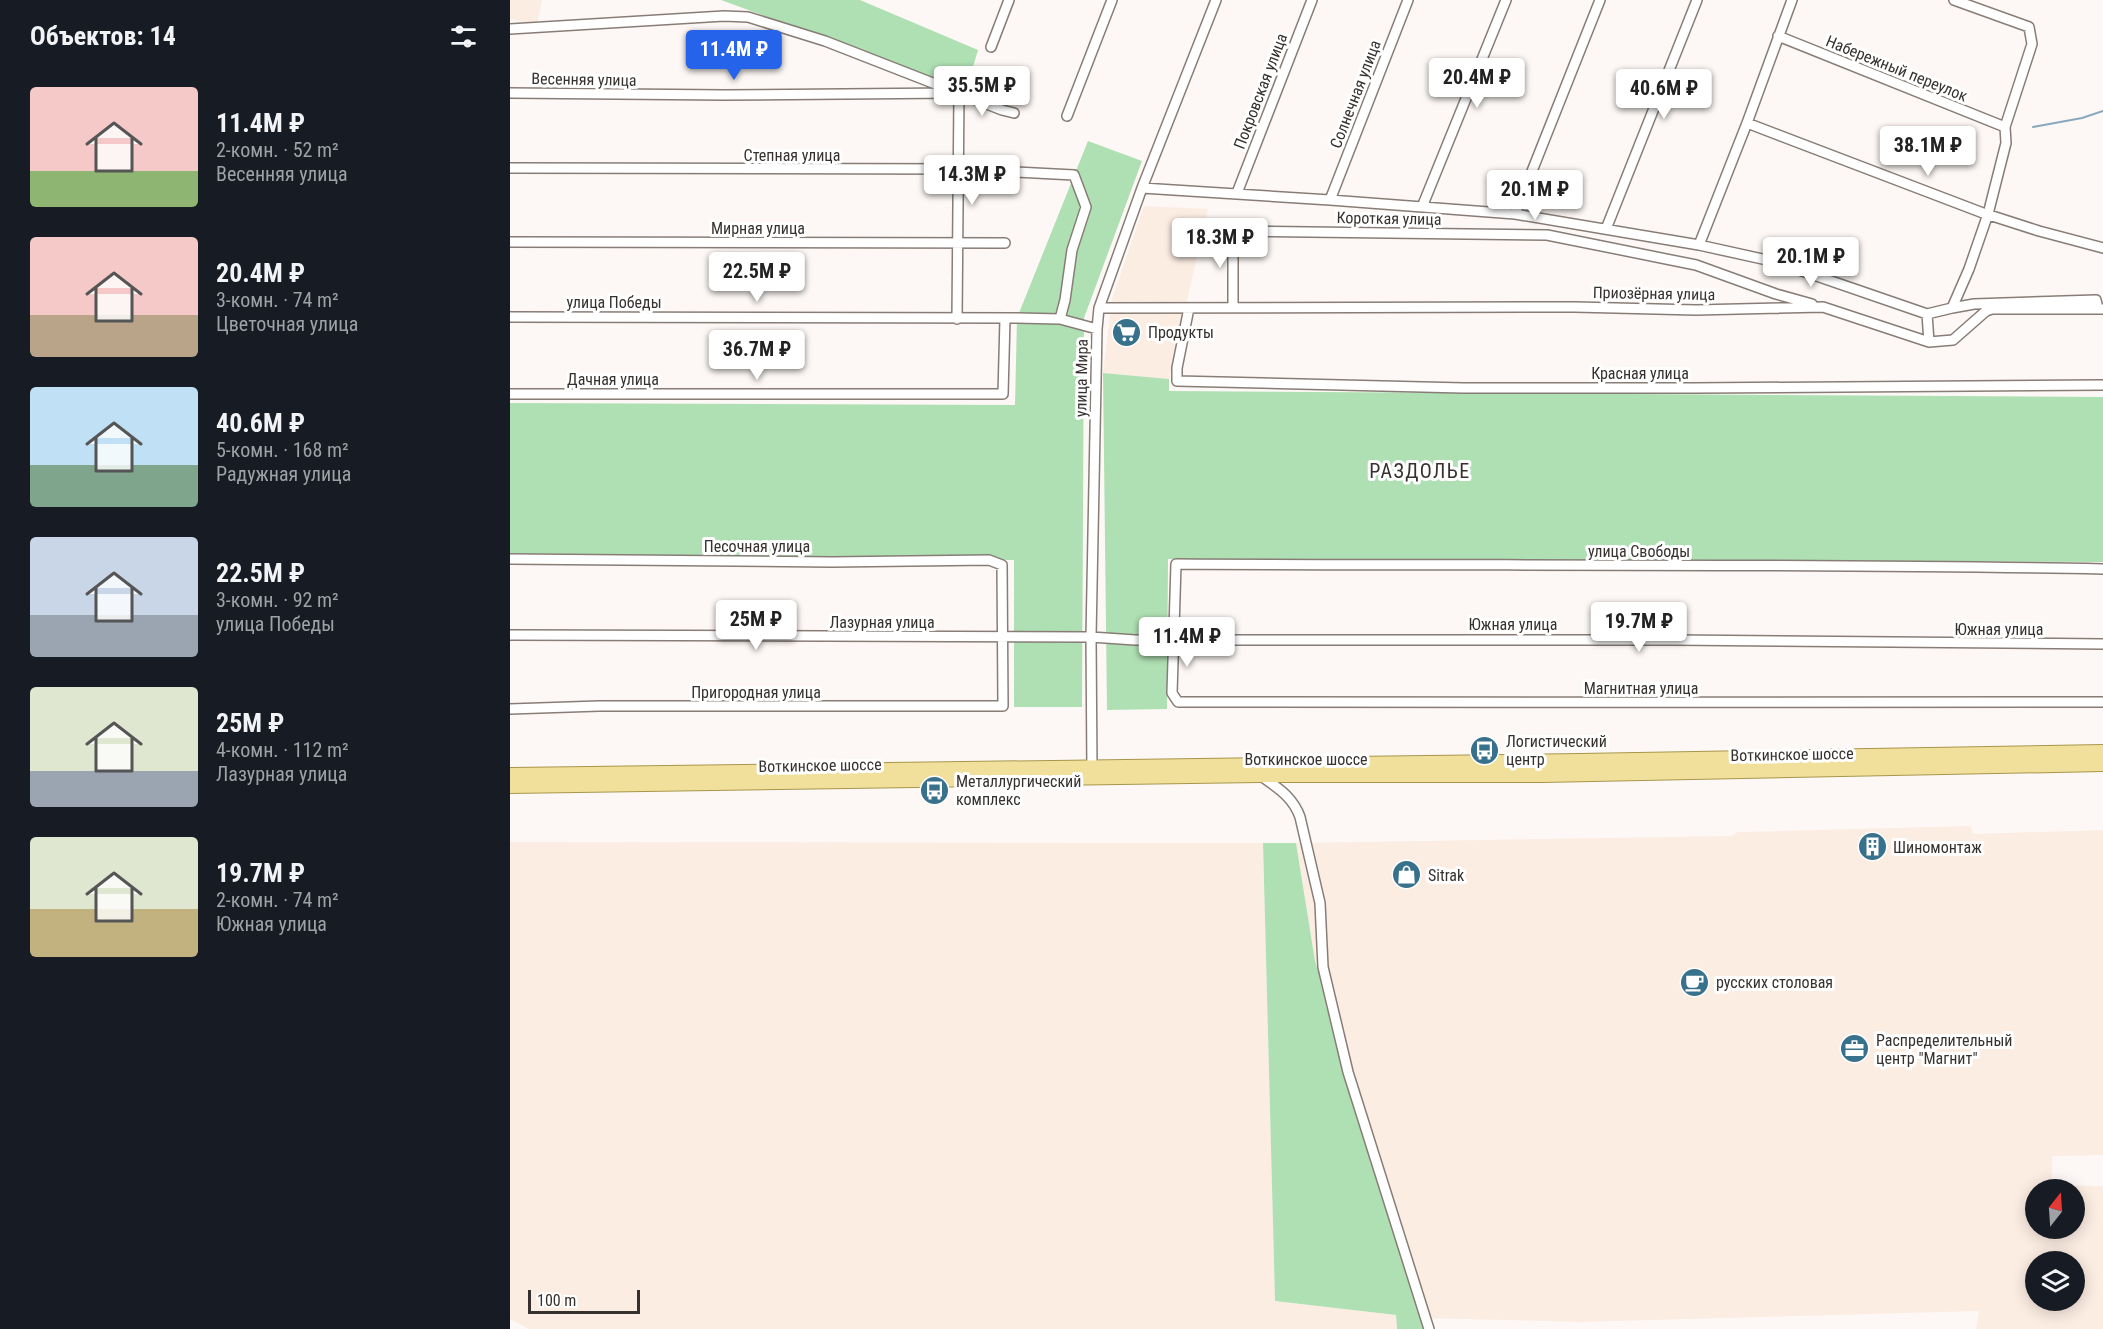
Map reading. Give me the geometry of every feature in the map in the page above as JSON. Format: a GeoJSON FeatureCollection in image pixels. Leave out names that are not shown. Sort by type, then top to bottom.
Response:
{"type":"FeatureCollection","features":[{"type":"Feature","properties":{"kind":"main road","name":"Воткинское шоссе"},"geometry":{"type":"LineString","coordinates":[[510,786],[1509,762],[2103,752]]}},
{"type":"Feature","properties":{"kind":"main road","name":"Воткинское шоссе"},"geometry":{"type":"LineString","coordinates":[[510,775],[1092,772],[1260,775],[1588,774],[2103,764]]}},
{"type":"Feature","properties":{"kind":"street"},"geometry":{"type":"LineString","coordinates":[[991,47],[1009,0]]}},
{"type":"Feature","properties":{"kind":"street"},"geometry":{"type":"LineString","coordinates":[[1067,116],[1112,0]]}},
{"type":"Feature","properties":{"kind":"street","name":"улица Мира"},"geometry":{"type":"LineString","coordinates":[[1092,772],[1091,637],[1099,308],[1142,188],[1216,0]]}},
{"type":"Feature","properties":{"kind":"street","name":"Покровская улица"},"geometry":{"type":"LineString","coordinates":[[1237,194],[1312,0]]}},
{"type":"Feature","properties":{"kind":"street","name":"Солнечная улица"},"geometry":{"type":"LineString","coordinates":[[1330,200],[1408,0]]}},
{"type":"Feature","properties":{"kind":"street"},"geometry":{"type":"LineString","coordinates":[[1422,207],[1506,0]]}},
{"type":"Feature","properties":{"kind":"street"},"geometry":{"type":"LineString","coordinates":[[1515,214],[1600,0]]}},
{"type":"Feature","properties":{"kind":"street"},"geometry":{"type":"LineString","coordinates":[[1606,229],[1697,0]]}},
{"type":"Feature","properties":{"kind":"street"},"geometry":{"type":"LineString","coordinates":[[1699,245],[1792,0]]}},
{"type":"Feature","properties":{"kind":"street"},"geometry":{"type":"LineString","coordinates":[[1952,308],[1976,252],[1988,214],[2006,143],[2005,127],[2032,44],[2029,27],[1954,0]]}},
{"type":"Feature","properties":{"kind":"street"},"geometry":{"type":"LineString","coordinates":[[510,29],[724,16],[748,17],[825,41],[958,93],[957,319]]}},
{"type":"Feature","properties":{"kind":"street","name":"Набережный переулок"},"geometry":{"type":"LineString","coordinates":[[1778,36],[2005,127]]}},
{"type":"Feature","properties":{"kind":"street","name":"Весенняя улица"},"geometry":{"type":"LineString","coordinates":[[510,93],[712,95],[958,93],[1014,113]]}},
{"type":"Feature","properties":{"kind":"street"},"geometry":{"type":"LineString","coordinates":[[1747,123],[1988,214],[2103,248]]}},
{"type":"Feature","properties":{"kind":"street","name":"Степная улица"},"geometry":{"type":"LineString","coordinates":[[510,168],[958,169],[1074,175],[1086,207],[1072,250],[1060,319]]}},
{"type":"Feature","properties":{"kind":"street"},"geometry":{"type":"LineString","coordinates":[[1142,188],[1515,214],[1699,245],[1776,262],[1927,314],[1974,304],[2096,300],[2101,309]]}},
{"type":"Feature","properties":{"kind":"street","name":"Короткая улица"},"geometry":{"type":"LineString","coordinates":[[1233,307],[1233,231],[1547,235],[1696,265],[1776,294],[1822,307]]}},
{"type":"Feature","properties":{"kind":"street","name":"Мирная улица"},"geometry":{"type":"LineString","coordinates":[[510,243],[1005,243]]}},
{"type":"Feature","properties":{"kind":"street","name":"Приозёрная улица"},"geometry":{"type":"LineString","coordinates":[[1099,308],[1575,307],[1696,310],[1822,307],[1929,342],[1953,340],[1986,311],[1992,309],[2101,309]]}},
{"type":"Feature","properties":{"kind":"street","name":"Красная улица"},"geometry":{"type":"LineString","coordinates":[[1189,308],[1177,368],[1177,381],[1451,387],[1637,388],[2103,385]]}},
{"type":"Feature","properties":{"kind":"street"},"geometry":{"type":"LineString","coordinates":[[1927,314],[1929,342]]}},
{"type":"Feature","properties":{"kind":"street","name":"улица Победы"},"geometry":{"type":"LineString","coordinates":[[510,317],[1060,319],[1097,329]]}},
{"type":"Feature","properties":{"kind":"street","name":"Дачная улица"},"geometry":{"type":"LineString","coordinates":[[510,394],[1003,394],[1005,319]]}},
{"type":"Feature","properties":{"kind":"street","name":"Песочная улица"},"geometry":{"type":"LineString","coordinates":[[510,559],[832,562],[989,560],[1002,565],[1002,637]]}},
{"type":"Feature","properties":{"kind":"street","name":"улица Свободы"},"geometry":{"type":"LineString","coordinates":[[1174,638],[1176,564],[1907,565],[2103,569]]}},
{"type":"Feature","properties":{"kind":"street","name":"Лазурная улица"},"geometry":{"type":"LineString","coordinates":[[510,635],[1091,637]]}},
{"type":"Feature","properties":{"kind":"street","name":"Пригородная улица"},"geometry":{"type":"LineString","coordinates":[[510,709],[599,706],[1003,706],[1002,637]]}},
{"type":"Feature","properties":{"kind":"street","name":"Южная улица"},"geometry":{"type":"LineString","coordinates":[[1091,637],[1135,640],[1174,638],[1673,640],[2103,644]]}},
{"type":"Feature","properties":{"kind":"street","name":"Магнитная улица"},"geometry":{"type":"LineString","coordinates":[[1174,638],[1172,693],[1178,702],[1693,704],[2103,702]]}},
{"type":"Feature","properties":{"kind":"street"},"geometry":{"type":"LineString","coordinates":[[1260,775],[1286,793],[1296,806],[1300,818],[1320,903],[1323,967],[1348,1072],[1430,1329]]}},
{"type":"Feature","properties":{"kind":"shaded area"},"geometry":{"type":"Polygon","coordinates":[[[510,0],[542,0],[537,25],[510,19],[510,0]]]}},
{"type":"Feature","properties":{"kind":"shaded area"},"geometry":{"type":"Polygon","coordinates":[[[1144,206],[1208,209],[1169,379],[1103,373],[1112,299],[1144,206]]]}},
{"type":"Feature","properties":{"kind":"shaded area"},"geometry":{"type":"Polygon","coordinates":[[[1971,826],[1972,834],[2103,830],[2103,1155],[2052,1156],[2052,1179],[2025,1179],[2025,1239],[2085,1239],[2085,1186],[2103,1186],[2103,1329],[1976,1329],[1979,1311],[1580,1322],[1423,1318],[1315,961],[1296,843],[1731,836],[1738,832],[1971,826]]]}},
{"type":"Feature","properties":{"kind":"shaded area"},"geometry":{"type":"Polygon","coordinates":[[[510,842],[1263,843],[1275,1301],[1396,1315],[1397,1329],[529,1329],[510,1319],[510,842]]]}},
{"type":"Feature","properties":{"kind":"green space"},"geometry":{"type":"Polygon","coordinates":[[[721,0],[860,0],[978,50],[966,90],[721,0]]]}},
{"type":"Feature","properties":{"kind":"green space"},"geometry":{"type":"Polygon","coordinates":[[[1088,141],[1142,161],[1084,318],[1082,707],[1014,707],[1014,560],[510,558],[510,403],[1015,405],[1017,318],[1088,141]]]}},
{"type":"Feature","properties":{"kind":"green space"},"geometry":{"type":"Polygon","coordinates":[[[1103,373],[1169,379],[1169,391],[2103,397],[2103,562],[1168,559],[1167,709],[1107,710],[1103,373]]]}},
{"type":"Feature","properties":{"kind":"green space"},"geometry":{"type":"Polygon","coordinates":[[[1263,843],[1296,843],[1315,961],[1425,1329],[1397,1329],[1396,1315],[1275,1301],[1263,843]]]}},
{"type":"Feature","properties":{"kind":"waterway"},"geometry":{"type":"LineString","coordinates":[[2033,127],[2082,118],[2103,111]]}},
{"type":"Feature","properties":{"kind":"place","name":"Продукты"},"geometry":{"type":"Point","coordinates":[1127,332]}},
{"type":"Feature","properties":{"kind":"place","name":"Логистический центр"},"geometry":{"type":"Point","coordinates":[1485,750]}},
{"type":"Feature","properties":{"kind":"place","name":"Металлургический комплекс"},"geometry":{"type":"Point","coordinates":[935,790]}},
{"type":"Feature","properties":{"kind":"place","name":"Шиномонтаж"},"geometry":{"type":"Point","coordinates":[1872,847]}},
{"type":"Feature","properties":{"kind":"place","name":"Sitrak"},"geometry":{"type":"Point","coordinates":[1407,875]}},
{"type":"Feature","properties":{"kind":"place","name":"русских столовая"},"geometry":{"type":"Point","coordinates":[1695,982]}},
{"type":"Feature","properties":{"kind":"place","name":"Распределительный центр \"Магнит\""},"geometry":{"type":"Point","coordinates":[1855,1049]}},
{"type":"Feature","properties":{"kind":"district","name":"РАЗДОЛЬЕ"},"geometry":{"type":"Point","coordinates":[1420,471]}}]}
